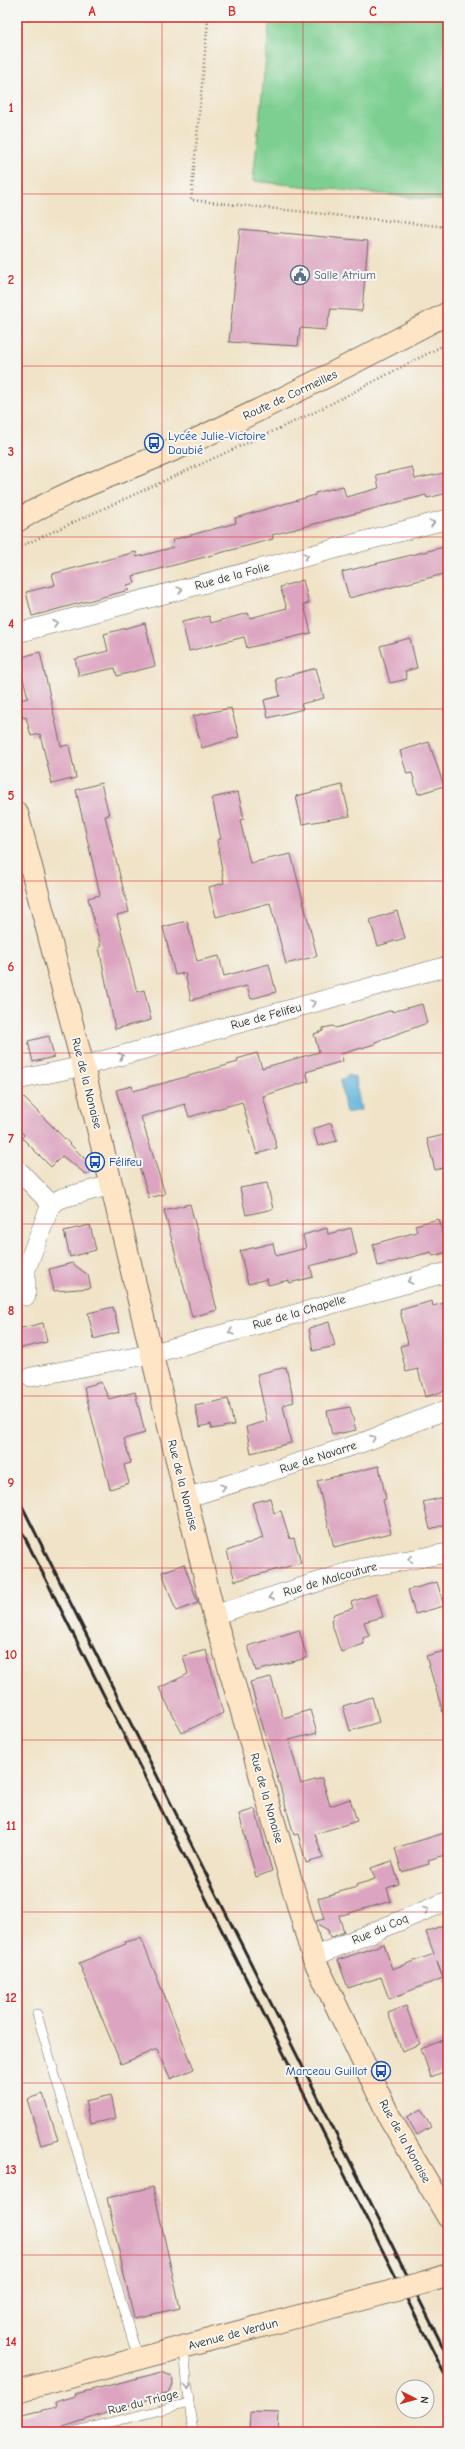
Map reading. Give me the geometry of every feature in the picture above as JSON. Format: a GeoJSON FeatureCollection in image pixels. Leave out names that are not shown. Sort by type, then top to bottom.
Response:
{"type":"FeatureCollection","features":[{"type":"Feature","properties":{"kind":"main road","name":"Route de Cormeilles"},"geometry":{"type":"LineString","coordinates":[[17,521],[40,507],[180,447],[345,368],[448,313]]}},
{"type":"Feature","properties":{"kind":"main road","name":"Route de Cormeilles"},"geometry":{"type":"LineString","coordinates":[[17,512],[40,507]]}},
{"type":"Feature","properties":{"kind":"main road","name":"Rue de la Nonaise"},"geometry":{"type":"LineString","coordinates":[[17,813],[83,1066],[214,1615],[313,1957],[390,2118],[448,2217]]}},
{"type":"Feature","properties":{"kind":"main road","name":"Avenue de Verdun"},"geometry":{"type":"LineString","coordinates":[[17,2391],[427,2282],[448,2275]]}},
{"type":"Feature","properties":{"kind":"street","name":"Rue de la Folie"},"geometry":{"type":"LineString","coordinates":[[17,633],[448,519]]}},
{"type":"Feature","properties":{"kind":"street","name":"Rue de Felifeu"},"geometry":{"type":"LineString","coordinates":[[17,1080],[83,1066],[448,966]]}},
{"type":"Feature","properties":{"kind":"street"},"geometry":{"type":"LineString","coordinates":[[17,1169],[51,1204]]}},
{"type":"Feature","properties":{"kind":"street"},"geometry":{"type":"LineString","coordinates":[[26,1296],[26,1269],[51,1204],[62,1198],[111,1185]]}},
{"type":"Feature","properties":{"kind":"street","name":"Rue de la Chapelle"},"geometry":{"type":"LineString","coordinates":[[151,1354],[448,1272]]}},
{"type":"Feature","properties":{"kind":"street"},"geometry":{"type":"LineString","coordinates":[[31,1377],[151,1354]]}},
{"type":"Feature","properties":{"kind":"street","name":"Rue de Navarre"},"geometry":{"type":"LineString","coordinates":[[186,1498],[364,1442],[448,1409]]}},
{"type":"Feature","properties":{"kind":"street","name":"Rue de Malcouture"},"geometry":{"type":"LineString","coordinates":[[214,1615],[362,1568],[448,1553]]}},
{"type":"Feature","properties":{"kind":"street","name":"Rue du Coq"},"geometry":{"type":"LineString","coordinates":[[313,1957],[448,1901]]}},
{"type":"Feature","properties":{"kind":"lane"},"geometry":{"type":"LineString","coordinates":[[37,2014],[138,2359]]}},
{"type":"Feature","properties":{"kind":"lane","name":"Rue du Triage"},"geometry":{"type":"LineString","coordinates":[[72,2432],[189,2403],[184,2347]]}},
{"type":"Feature","properties":{"kind":"lane"},"geometry":{"type":"LineString","coordinates":[[189,2403],[193,2432]]}},
{"type":"Feature","properties":{"kind":"path"},"geometry":{"type":"LineString","coordinates":[[171,17],[208,20],[191,200],[448,227]]}},
{"type":"Feature","properties":{"kind":"path"},"geometry":{"type":"LineString","coordinates":[[17,548],[306,416],[448,343]]}},
{"type":"Feature","properties":{"kind":"green space"},"geometry":{"type":"Polygon","coordinates":[[[270,17],[448,17],[448,201],[253,181],[270,17]]]}},
{"type":"Feature","properties":{"kind":"water"},"geometry":{"type":"Polygon","coordinates":[[[347,1075],[355,1077],[361,1110],[346,1113],[340,1080],[344,1079],[347,1075]]]}},
{"type":"Feature","properties":{"kind":"building","name":"Salle Atrium"},"geometry":{"type":"Polygon","coordinates":[[[240,229],[368,241],[362,311],[331,309],[326,330],[300,328],[298,346],[229,342],[240,229]]]}},
{"type":"Feature","properties":{"kind":"building"},"geometry":{"type":"Polygon","coordinates":[[[412,467],[415,479],[448,472],[448,493],[427,498],[426,495],[272,535],[273,539],[133,576],[135,583],[127,585],[129,590],[32,616],[26,592],[55,585],[52,574],[136,552],[137,557],[174,547],[172,540],[236,523],[235,518],[315,495],[315,493],[343,486],[346,497],[376,489],[379,488],[376,475],[412,467]]]}},
{"type":"Feature","properties":{"kind":"building"},"geometry":{"type":"Polygon","coordinates":[[[448,546],[448,573],[349,598],[342,572],[448,546]]]}},
{"type":"Feature","properties":{"kind":"building"},"geometry":{"type":"Polygon","coordinates":[[[303,580],[309,603],[304,604],[311,633],[247,648],[244,637],[189,651],[182,622],[209,616],[211,623],[248,613],[250,618],[287,608],[280,587],[303,580]]]}},
{"type":"Feature","properties":{"kind":"building"},"geometry":{"type":"Polygon","coordinates":[[[145,623],[155,666],[117,676],[115,668],[79,676],[75,659],[108,651],[104,634],[145,623]]]}},
{"type":"Feature","properties":{"kind":"building"},"geometry":{"type":"Polygon","coordinates":[[[410,638],[417,668],[405,671],[407,679],[390,683],[380,646],[410,638]]]}},
{"type":"Feature","properties":{"kind":"building"},"geometry":{"type":"Polygon","coordinates":[[[40,652],[61,746],[69,745],[76,778],[52,784],[40,734],[31,736],[26,717],[23,718],[19,700],[28,698],[18,658],[40,652]]]}},
{"type":"Feature","properties":{"kind":"building"},"geometry":{"type":"Polygon","coordinates":[[[316,668],[324,698],[301,704],[303,709],[268,718],[264,700],[280,696],[276,679],[316,668]]]}},
{"type":"Feature","properties":{"kind":"building"},"geometry":{"type":"Polygon","coordinates":[[[231,708],[239,737],[202,748],[193,716],[231,708]]]}},
{"type":"Feature","properties":{"kind":"building"},"geometry":{"type":"Polygon","coordinates":[[[429,742],[444,786],[418,794],[412,773],[407,774],[400,751],[429,742]]]}},
{"type":"Feature","properties":{"kind":"building"},"geometry":{"type":"Polygon","coordinates":[[[101,783],[109,815],[105,816],[129,912],[117,915],[137,992],[144,990],[151,1020],[115,1029],[99,947],[101,947],[88,898],[100,895],[76,790],[101,783]]]}},
{"type":"Feature","properties":{"kind":"building"},"geometry":{"type":"Polygon","coordinates":[[[342,785],[350,816],[302,824],[296,796],[342,785]]]}},
{"type":"Feature","properties":{"kind":"building"},"geometry":{"type":"Polygon","coordinates":[[[238,792],[244,819],[240,820],[250,863],[291,854],[317,956],[286,964],[270,903],[216,917],[209,887],[224,883],[217,840],[221,839],[212,798],[238,792]]]}},
{"type":"Feature","properties":{"kind":"building"},"geometry":{"type":"Polygon","coordinates":[[[397,911],[405,938],[378,946],[370,920],[397,911]]]}},
{"type":"Feature","properties":{"kind":"building"},"geometry":{"type":"Polygon","coordinates":[[[187,921],[197,961],[219,956],[224,976],[269,964],[276,992],[251,999],[247,986],[191,1000],[185,973],[175,975],[163,927],[187,921]]]}},
{"type":"Feature","properties":{"kind":"building"},"geometry":{"type":"Polygon","coordinates":[[[422,1004],[427,1023],[375,1042],[375,1044],[341,1054],[343,1061],[306,1072],[309,1081],[263,1096],[277,1148],[257,1154],[242,1102],[189,1117],[185,1104],[141,1117],[165,1194],[149,1198],[116,1090],[132,1086],[133,1091],[164,1083],[238,1062],[237,1059],[257,1053],[262,1068],[319,1052],[314,1034],[323,1031],[323,1028],[333,1026],[336,1028],[392,1010],[392,1012],[422,1004]]]}},
{"type":"Feature","properties":{"kind":"building"},"geometry":{"type":"Polygon","coordinates":[[[49,1036],[54,1057],[33,1062],[28,1041],[49,1036]]]}},
{"type":"Feature","properties":{"kind":"building"},"geometry":{"type":"Polygon","coordinates":[[[17,1091],[94,1168],[87,1175],[62,1156],[51,1167],[22,1138],[24,1135],[17,1127],[17,1091]]]}},
{"type":"Feature","properties":{"kind":"building"},"geometry":{"type":"Polygon","coordinates":[[[331,1123],[337,1141],[318,1146],[313,1129],[331,1123]]]}},
{"type":"Feature","properties":{"kind":"building"},"geometry":{"type":"Polygon","coordinates":[[[448,1134],[448,1167],[435,1170],[427,1139],[448,1134]]]}},
{"type":"Feature","properties":{"kind":"building"},"geometry":{"type":"Polygon","coordinates":[[[267,1183],[273,1209],[246,1215],[240,1188],[267,1183]]]}},
{"type":"Feature","properties":{"kind":"building"},"geometry":{"type":"Polygon","coordinates":[[[190,1204],[217,1310],[192,1317],[164,1210],[190,1204]]]}},
{"type":"Feature","properties":{"kind":"building"},"geometry":{"type":"Polygon","coordinates":[[[439,1219],[447,1252],[433,1256],[431,1252],[378,1266],[373,1244],[417,1232],[415,1225],[439,1219]]]}},
{"type":"Feature","properties":{"kind":"building"},"geometry":{"type":"Polygon","coordinates":[[[90,1225],[96,1250],[70,1257],[64,1231],[90,1225]]]}},
{"type":"Feature","properties":{"kind":"building"},"geometry":{"type":"Polygon","coordinates":[[[327,1228],[328,1234],[351,1228],[357,1254],[310,1266],[313,1277],[289,1283],[289,1280],[268,1285],[267,1279],[248,1284],[240,1251],[273,1243],[276,1256],[306,1248],[303,1235],[327,1228]]]}},
{"type":"Feature","properties":{"kind":"building"},"geometry":{"type":"Polygon","coordinates":[[[72,1263],[88,1275],[91,1288],[54,1291],[49,1269],[72,1263]]]}},
{"type":"Feature","properties":{"kind":"building"},"geometry":{"type":"Polygon","coordinates":[[[432,1301],[433,1306],[448,1302],[448,1390],[425,1397],[418,1369],[406,1372],[400,1346],[408,1344],[400,1310],[432,1301]]]}},
{"type":"Feature","properties":{"kind":"building"},"geometry":{"type":"Polygon","coordinates":[[[113,1307],[119,1332],[94,1339],[88,1313],[113,1307]]]}},
{"type":"Feature","properties":{"kind":"building"},"geometry":{"type":"Polygon","coordinates":[[[329,1322],[335,1346],[313,1351],[309,1328],[329,1322]]]}},
{"type":"Feature","properties":{"kind":"building"},"geometry":{"type":"Polygon","coordinates":[[[43,1323],[47,1342],[17,1349],[17,1329],[43,1323]]]}},
{"type":"Feature","properties":{"kind":"building"},"geometry":{"type":"Polygon","coordinates":[[[286,1367],[294,1402],[283,1405],[291,1443],[251,1453],[246,1427],[267,1421],[257,1374],[286,1367]]]}},
{"type":"Feature","properties":{"kind":"building"},"geometry":{"type":"Polygon","coordinates":[[[101,1382],[109,1399],[135,1392],[145,1433],[124,1439],[131,1463],[124,1465],[129,1483],[110,1489],[84,1387],[101,1382]]]}},
{"type":"Feature","properties":{"kind":"building"},"geometry":{"type":"Polygon","coordinates":[[[228,1399],[234,1425],[212,1429],[211,1424],[200,1427],[195,1406],[228,1399]]]}},
{"type":"Feature","properties":{"kind":"building"},"geometry":{"type":"Polygon","coordinates":[[[350,1407],[356,1430],[332,1435],[327,1411],[350,1407]]]}},
{"type":"Feature","properties":{"kind":"building"},"geometry":{"type":"Polygon","coordinates":[[[379,1466],[386,1499],[383,1500],[391,1533],[334,1547],[317,1481],[379,1466]]]}},
{"type":"Feature","properties":{"kind":"building"},"geometry":{"type":"Polygon","coordinates":[[[448,1496],[448,1524],[430,1529],[423,1502],[448,1496]]]}},
{"type":"Feature","properties":{"kind":"building"},"geometry":{"type":"Polygon","coordinates":[[[270,1498],[274,1513],[281,1511],[290,1539],[294,1538],[301,1563],[235,1581],[227,1551],[263,1538],[252,1503],[270,1498]]]}},
{"type":"Feature","properties":{"kind":"building"},"geometry":{"type":"Polygon","coordinates":[[[184,1564],[198,1603],[176,1611],[162,1572],[184,1564]]]}},
{"type":"Feature","properties":{"kind":"building"},"geometry":{"type":"Polygon","coordinates":[[[437,1582],[444,1606],[415,1614],[408,1590],[437,1582]]]}},
{"type":"Feature","properties":{"kind":"building"},"geometry":{"type":"Polygon","coordinates":[[[376,1594],[383,1617],[364,1622],[369,1636],[363,1638],[364,1644],[341,1652],[331,1621],[334,1614],[353,1608],[351,1602],[376,1594]]]}},
{"type":"Feature","properties":{"kind":"building"},"geometry":{"type":"Polygon","coordinates":[[[299,1630],[307,1658],[256,1671],[248,1646],[299,1630]]]}},
{"type":"Feature","properties":{"kind":"building"},"geometry":{"type":"Polygon","coordinates":[[[206,1650],[223,1713],[182,1733],[159,1688],[188,1674],[183,1656],[206,1650]]]}},
{"type":"Feature","properties":{"kind":"building"},"geometry":{"type":"Polygon","coordinates":[[[448,1650],[448,1715],[444,1716],[426,1656],[448,1650]]]}},
{"type":"Feature","properties":{"kind":"building"},"geometry":{"type":"Polygon","coordinates":[[[271,1677],[283,1718],[310,1710],[317,1733],[289,1740],[301,1784],[322,1778],[330,1806],[350,1799],[357,1821],[315,1834],[323,1858],[306,1863],[298,1834],[294,1835],[250,1682],[271,1677]]]}},
{"type":"Feature","properties":{"kind":"building"},"geometry":{"type":"Polygon","coordinates":[[[372,1697],[379,1722],[350,1731],[343,1706],[372,1697]]]}},
{"type":"Feature","properties":{"kind":"building"},"geometry":{"type":"Polygon","coordinates":[[[255,1809],[272,1871],[256,1877],[239,1814],[255,1809]]]}},
{"type":"Feature","properties":{"kind":"building"},"geometry":{"type":"Polygon","coordinates":[[[448,1832],[448,1854],[428,1860],[429,1864],[402,1872],[395,1848],[448,1832]]]}},
{"type":"Feature","properties":{"kind":"building"},"geometry":{"type":"Polygon","coordinates":[[[392,1861],[399,1884],[387,1888],[391,1901],[339,1916],[344,1932],[330,1938],[328,1930],[317,1924],[316,1921],[324,1919],[318,1898],[357,1887],[356,1885],[375,1879],[371,1868],[392,1861]]]}},
{"type":"Feature","properties":{"kind":"building"},"geometry":{"type":"Polygon","coordinates":[[[448,1923],[448,1986],[446,1986],[443,1978],[389,1999],[381,1977],[348,1988],[338,1960],[384,1944],[392,1969],[434,1954],[426,1932],[448,1923]]]}},
{"type":"Feature","properties":{"kind":"building"},"geometry":{"type":"Polygon","coordinates":[[[141,1938],[194,2069],[170,2079],[157,2049],[121,2064],[79,1963],[126,1944],[125,1942],[141,1938]]]}},
{"type":"Feature","properties":{"kind":"building"},"geometry":{"type":"Polygon","coordinates":[[[406,2006],[420,2044],[402,2051],[388,2013],[406,2006]]]}},
{"type":"Feature","properties":{"kind":"building"},"geometry":{"type":"Polygon","coordinates":[[[448,2038],[448,2070],[431,2077],[421,2049],[448,2038]]]}},
{"type":"Feature","properties":{"kind":"building"},"geometry":{"type":"Polygon","coordinates":[[[43,2094],[58,2140],[41,2145],[27,2099],[43,2094]]]}},
{"type":"Feature","properties":{"kind":"building"},"geometry":{"type":"Polygon","coordinates":[[[111,2095],[116,2118],[90,2124],[85,2101],[111,2095]]]}},
{"type":"Feature","properties":{"kind":"building"},"geometry":{"type":"Polygon","coordinates":[[[421,2109],[431,2127],[417,2135],[407,2117],[421,2109]]]}},
{"type":"Feature","properties":{"kind":"building"},"geometry":{"type":"Polygon","coordinates":[[[153,2187],[180,2308],[134,2318],[107,2198],[153,2187]]]}},
{"type":"Feature","properties":{"kind":"building"},"geometry":{"type":"Polygon","coordinates":[[[162,2372],[171,2376],[172,2384],[168,2393],[51,2431],[17,2432],[17,2416],[56,2407],[55,2402],[76,2396],[75,2394],[162,2372]]]}},
{"type":"Feature","properties":{"kind":"building"},"geometry":{"type":"Polygon","coordinates":[[[251,2412],[279,2413],[278,2432],[250,2432],[251,2412]]]}},
{"type":"Feature","properties":{"kind":"railway"},"geometry":{"type":"LineString","coordinates":[[17,1496],[448,2357]]}},
{"type":"Feature","properties":{"kind":"railway"},"geometry":{"type":"LineString","coordinates":[[17,1522],[448,2381]]}},
{"type":"Feature","properties":{"kind":"place","name":"Salle Atrium"},"geometry":{"type":"Point","coordinates":[300,275]}},
{"type":"Feature","properties":{"kind":"place","name":"Lycée Julie-Victoire Daubié"},"geometry":{"type":"Point","coordinates":[154,443]}},
{"type":"Feature","properties":{"kind":"place","name":"Félifeu"},"geometry":{"type":"Point","coordinates":[95,1162]}},
{"type":"Feature","properties":{"kind":"place","name":"Marceau Guillot"},"geometry":{"type":"Point","coordinates":[381,2071]}}]}
